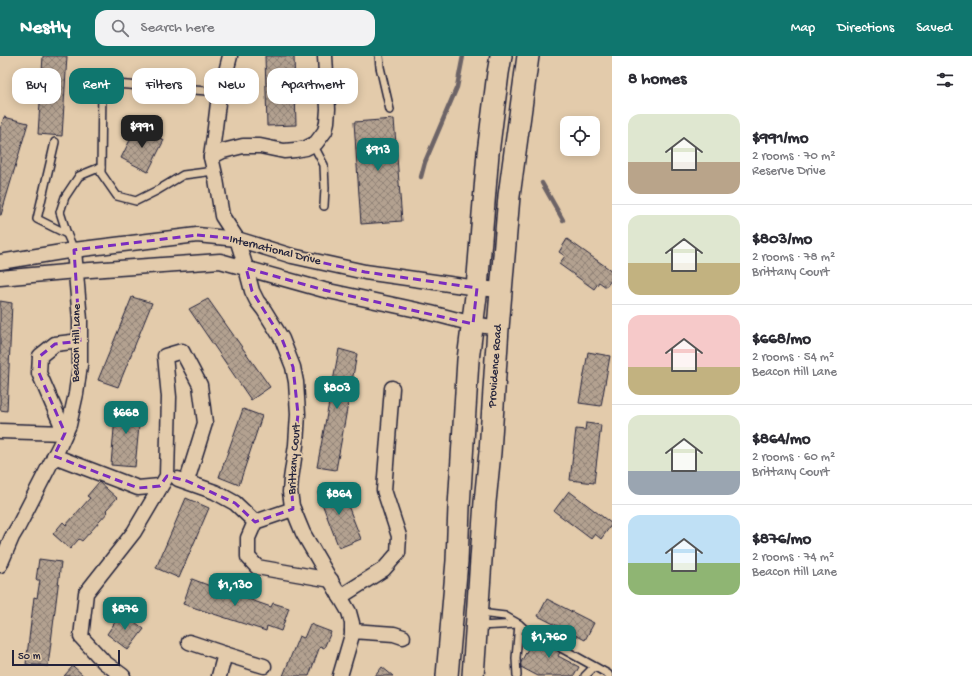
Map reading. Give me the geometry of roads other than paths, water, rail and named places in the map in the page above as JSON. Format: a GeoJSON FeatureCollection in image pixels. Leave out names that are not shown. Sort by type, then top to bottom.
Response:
{"type":"FeatureCollection","features":[{"type":"Feature","properties":{"kind":"main road"},"geometry":{"type":"LineString","coordinates":[[447,676],[457,561],[468,360],[477,288],[488,153],[501,56]]}},
{"type":"Feature","properties":{"kind":"main road","name":"Providence Road"},"geometry":{"type":"LineString","coordinates":[[473,676],[509,196],[528,56]]}},
{"type":"Feature","properties":{"kind":"street","name":"Brittany Court"},"geometry":{"type":"LineString","coordinates":[[227,68],[230,56]]}},
{"type":"Feature","properties":{"kind":"street"},"geometry":{"type":"LineString","coordinates":[[212,164],[223,151],[243,146],[260,146],[284,151],[306,148],[316,143],[325,131],[328,122],[325,56]]}},
{"type":"Feature","properties":{"kind":"street","name":"Brittany Court"},"geometry":{"type":"LineString","coordinates":[[218,104],[212,164],[222,216],[236,239],[252,291],[282,339],[293,367],[296,382],[298,414],[290,492],[293,510],[303,533],[349,612],[352,623],[350,642],[340,676]]}},
{"type":"Feature","properties":{"kind":"street","name":"International Drive"},"geometry":{"type":"LineString","coordinates":[[0,262],[74,250],[197,235],[236,239],[292,256],[365,272],[501,290]]}},
{"type":"Feature","properties":{"kind":"street","name":"Beacon Hill Lane"},"geometry":{"type":"LineString","coordinates":[[0,565],[12,537],[69,425],[76,394],[80,365],[80,320],[74,250]]}},
{"type":"Feature","properties":{"kind":"street","name":"International Drive"},"geometry":{"type":"LineString","coordinates":[[0,278],[220,261],[324,290],[473,324],[498,328]]}},
{"type":"Feature","properties":{"kind":"street"},"geometry":{"type":"LineString","coordinates":[[0,431],[65,433],[39,373],[40,356],[54,344],[80,341]]}},
{"type":"Feature","properties":{"kind":"street"},"geometry":{"type":"LineString","coordinates":[[123,676],[104,662],[81,637],[86,593],[134,532],[163,481],[169,397],[165,356],[182,351],[200,385],[205,423],[187,481]]}},
{"type":"Feature","properties":{"kind":"street"},"geometry":{"type":"LineString","coordinates":[[340,597],[384,569],[398,553],[399,536],[384,490],[392,388]]}},
{"type":"Feature","properties":{"kind":"street"},"geometry":{"type":"LineString","coordinates":[[54,456],[138,488],[163,481],[187,481],[215,492],[235,503],[255,522]]}},
{"type":"Feature","properties":{"kind":"street"},"geometry":{"type":"LineString","coordinates":[[293,510],[255,522],[248,538],[248,557],[258,567],[331,580]]}},
{"type":"Feature","properties":{"kind":"street"},"geometry":{"type":"LineString","coordinates":[[352,631],[394,634],[402,637]]}},
{"type":"Feature","properties":{"kind":"street"},"geometry":{"type":"LineString","coordinates":[[189,642],[264,666]]}},
{"type":"Feature","properties":{"kind":"street"},"geometry":{"type":"LineString","coordinates":[[219,676],[225,654]]}},
{"type":"Feature","properties":{"kind":"lane"},"geometry":{"type":"LineString","coordinates":[[378,56],[390,110]]}},
{"type":"Feature","properties":{"kind":"lane"},"geometry":{"type":"LineString","coordinates":[[204,91],[102,83],[100,167],[101,173],[117,196],[136,201],[183,175],[212,164]]}},
{"type":"Feature","properties":{"kind":"lane"},"geometry":{"type":"LineString","coordinates":[[55,142],[37,219],[67,234]]}},
{"type":"Feature","properties":{"kind":"lane"},"geometry":{"type":"LineString","coordinates":[[313,144],[324,165],[324,206]]}},
{"type":"Feature","properties":{"kind":"lane"},"geometry":{"type":"LineString","coordinates":[[74,250],[60,212],[65,197],[79,176],[100,167]]}},
{"type":"Feature","properties":{"kind":"lane"},"geometry":{"type":"LineString","coordinates":[[476,620],[505,616],[519,624],[528,632],[553,644]]}},
{"type":"Feature","properties":{"kind":"lane"},"geometry":{"type":"LineString","coordinates":[[476,620],[519,624]]}},
{"type":"Feature","properties":{"kind":"lane"},"geometry":{"type":"LineString","coordinates":[[517,676],[516,658],[519,624]]}},
{"type":"Feature","properties":{"kind":"lane"},"geometry":{"type":"LineString","coordinates":[[562,648],[608,674],[609,676]]}},
{"type":"Feature","properties":{"kind":"lane"},"geometry":{"type":"LineString","coordinates":[[585,676],[594,667]]}},
{"type":"Feature","properties":{"kind":"waterway"},"geometry":{"type":"LineString","coordinates":[[421,177],[425,162],[457,87],[463,56]]}},
{"type":"Feature","properties":{"kind":"waterway"},"geometry":{"type":"LineString","coordinates":[[542,183],[563,220]]}}]}
